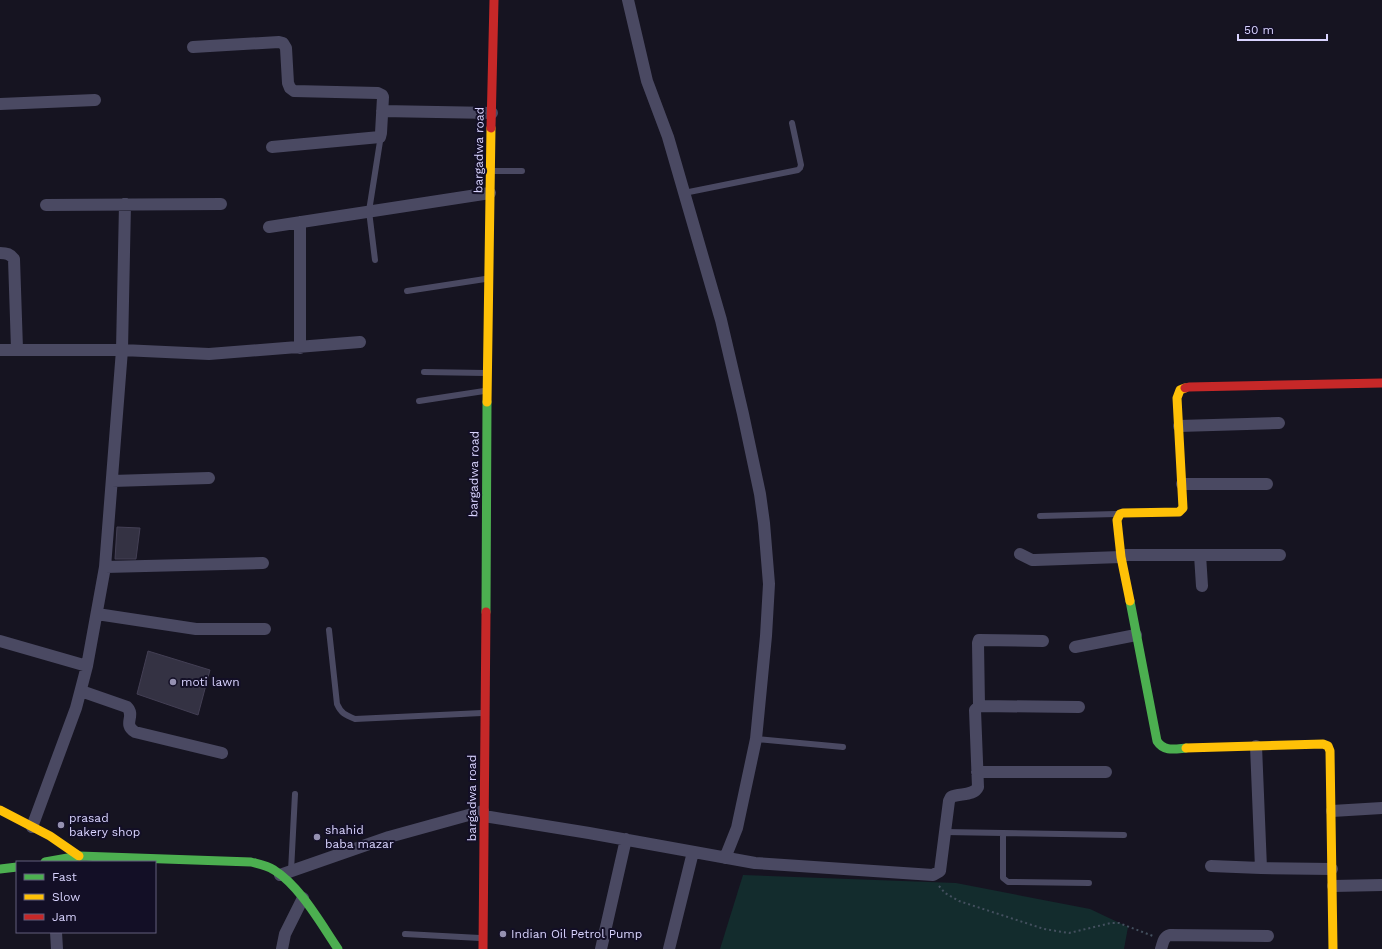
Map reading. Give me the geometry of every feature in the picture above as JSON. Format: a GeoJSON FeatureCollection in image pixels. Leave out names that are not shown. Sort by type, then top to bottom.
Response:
{"type":"FeatureCollection","features":[{"type":"Feature","properties":{"kind":"street","name":"bargadwa road"},"geometry":{"type":"LineString","coordinates":[[483,949],[488,279],[494,0]]}},
{"type":"Feature","properties":{"kind":"street"},"geometry":{"type":"LineString","coordinates":[[628,0],[647,81],[668,137],[721,320],[747,435],[764,523],[769,584],[766,636],[756,740],[737,828],[725,858]]}},
{"type":"Feature","properties":{"kind":"street"},"geometry":{"type":"LineString","coordinates":[[193,47],[282,43],[286,48],[288,83],[290,88],[294,91],[378,93],[382,95],[380,137],[272,147]]}},
{"type":"Feature","properties":{"kind":"street"},"geometry":{"type":"LineString","coordinates":[[0,104],[95,100]]}},
{"type":"Feature","properties":{"kind":"street"},"geometry":{"type":"LineString","coordinates":[[382,111],[492,113]]}},
{"type":"Feature","properties":{"kind":"street"},"geometry":{"type":"LineString","coordinates":[[269,227],[490,193]]}},
{"type":"Feature","properties":{"kind":"street"},"geometry":{"type":"LineString","coordinates":[[46,204],[221,204]]}},
{"type":"Feature","properties":{"kind":"street"},"geometry":{"type":"LineString","coordinates":[[32,827],[81,691],[105,567],[122,350],[125,204]]}},
{"type":"Feature","properties":{"kind":"street"},"geometry":{"type":"LineString","coordinates":[[300,222],[300,348]]}},
{"type":"Feature","properties":{"kind":"street"},"geometry":{"type":"LineString","coordinates":[[0,253],[6,253],[14,259],[17,349]]}},
{"type":"Feature","properties":{"kind":"street"},"geometry":{"type":"LineString","coordinates":[[0,350],[122,350],[209,354],[300,348],[360,342]]}},
{"type":"Feature","properties":{"kind":"street"},"geometry":{"type":"LineString","coordinates":[[1334,949],[1332,811],[1330,751],[1328,746],[1323,744],[1162,748],[1159,745],[1121,556],[1117,520],[1120,514],[1123,513],[1179,512],[1181,510],[1183,505],[1178,394],[1180,390],[1184,388],[1382,383]]}},
{"type":"Feature","properties":{"kind":"street"},"geometry":{"type":"LineString","coordinates":[[1179,426],[1279,423]]}},
{"type":"Feature","properties":{"kind":"street"},"geometry":{"type":"LineString","coordinates":[[112,481],[209,478]]}},
{"type":"Feature","properties":{"kind":"street"},"geometry":{"type":"LineString","coordinates":[[1182,484],[1267,484]]}},
{"type":"Feature","properties":{"kind":"street"},"geometry":{"type":"LineString","coordinates":[[1020,554],[1032,560],[1121,556],[1280,555]]}},
{"type":"Feature","properties":{"kind":"street"},"geometry":{"type":"LineString","coordinates":[[1200,555],[1202,586]]}},
{"type":"Feature","properties":{"kind":"street"},"geometry":{"type":"LineString","coordinates":[[105,567],[263,563]]}},
{"type":"Feature","properties":{"kind":"street"},"geometry":{"type":"LineString","coordinates":[[96,614],[196,629],[265,629]]}},
{"type":"Feature","properties":{"kind":"street"},"geometry":{"type":"LineString","coordinates":[[1075,647],[1136,635]]}},
{"type":"Feature","properties":{"kind":"street"},"geometry":{"type":"LineString","coordinates":[[286,873],[388,837],[483,813],[725,858],[765,864],[933,875],[940,871],[949,801],[951,797],[976,791],[978,787],[975,710],[979,706],[979,640],[1043,641]]}},
{"type":"Feature","properties":{"kind":"street"},"geometry":{"type":"LineString","coordinates":[[0,641],[87,666]]}},
{"type":"Feature","properties":{"kind":"street"},"geometry":{"type":"LineString","coordinates":[[81,691],[127,707],[130,710],[128,724],[130,729],[135,732],[222,752]]}},
{"type":"Feature","properties":{"kind":"street"},"geometry":{"type":"LineString","coordinates":[[979,706],[1079,707]]}},
{"type":"Feature","properties":{"kind":"street"},"geometry":{"type":"LineString","coordinates":[[1256,746],[1261,868]]}},
{"type":"Feature","properties":{"kind":"street"},"geometry":{"type":"LineString","coordinates":[[977,772],[1106,772]]}},
{"type":"Feature","properties":{"kind":"street"},"geometry":{"type":"LineString","coordinates":[[1332,811],[1382,808]]}},
{"type":"Feature","properties":{"kind":"street"},"geometry":{"type":"LineString","coordinates":[[0,810],[50,836],[78,856]]}},
{"type":"Feature","properties":{"kind":"street"},"geometry":{"type":"LineString","coordinates":[[601,949],[626,839]]}},
{"type":"Feature","properties":{"kind":"street"},"geometry":{"type":"LineString","coordinates":[[669,949],[693,852]]}},
{"type":"Feature","properties":{"kind":"street"},"geometry":{"type":"LineString","coordinates":[[54,861],[78,856],[124,860],[251,862],[265,865],[286,873],[338,949]]}},
{"type":"Feature","properties":{"kind":"street"},"geometry":{"type":"LineString","coordinates":[[0,869],[16,866]]}},
{"type":"Feature","properties":{"kind":"street"},"geometry":{"type":"LineString","coordinates":[[1211,866],[1332,870]]}},
{"type":"Feature","properties":{"kind":"street"},"geometry":{"type":"LineString","coordinates":[[1333,886],[1382,885]]}},
{"type":"Feature","properties":{"kind":"street"},"geometry":{"type":"LineString","coordinates":[[282,949],[285,934],[303,898]]}},
{"type":"Feature","properties":{"kind":"street"},"geometry":{"type":"LineString","coordinates":[[56,933],[57,949]]}},
{"type":"Feature","properties":{"kind":"street"},"geometry":{"type":"LineString","coordinates":[[1162,944],[1166,936],[1170,935],[1268,936]]}},
{"type":"Feature","properties":{"kind":"lane"},"geometry":{"type":"LineString","coordinates":[[684,192],[798,170],[801,165],[792,123]]}},
{"type":"Feature","properties":{"kind":"lane"},"geometry":{"type":"LineString","coordinates":[[375,260],[369,211],[381,133]]}},
{"type":"Feature","properties":{"kind":"lane"},"geometry":{"type":"LineString","coordinates":[[490,171],[522,170]]}},
{"type":"Feature","properties":{"kind":"lane"},"geometry":{"type":"LineString","coordinates":[[407,291],[488,279]]}},
{"type":"Feature","properties":{"kind":"lane"},"geometry":{"type":"LineString","coordinates":[[424,372],[487,373]]}},
{"type":"Feature","properties":{"kind":"lane"},"geometry":{"type":"LineString","coordinates":[[419,401],[487,391]]}},
{"type":"Feature","properties":{"kind":"lane"},"geometry":{"type":"LineString","coordinates":[[1040,516],[1120,514]]}},
{"type":"Feature","properties":{"kind":"lane"},"geometry":{"type":"LineString","coordinates":[[329,630],[338,704],[341,712],[347,716],[355,718],[484,713]]}},
{"type":"Feature","properties":{"kind":"lane"},"geometry":{"type":"LineString","coordinates":[[756,740],[843,747]]}},
{"type":"Feature","properties":{"kind":"lane"},"geometry":{"type":"LineString","coordinates":[[286,873],[295,794]]}},
{"type":"Feature","properties":{"kind":"lane"},"geometry":{"type":"LineString","coordinates":[[945,832],[1124,835]]}},
{"type":"Feature","properties":{"kind":"lane"},"geometry":{"type":"LineString","coordinates":[[1003,833],[1003,878],[1008,882],[1089,883]]}},
{"type":"Feature","properties":{"kind":"lane"},"geometry":{"type":"LineString","coordinates":[[405,934],[483,938]]}},
{"type":"Feature","properties":{"kind":"path"},"geometry":{"type":"LineString","coordinates":[[933,875],[940,888],[945,893],[959,901],[1044,929],[1070,933],[1111,923],[1119,923],[1162,944]]}},
{"type":"Feature","properties":{"kind":"green space"},"geometry":{"type":"Polygon","coordinates":[[[743,875],[956,883],[1090,909],[1128,927],[1124,949],[720,949],[743,875]]]}},
{"type":"Feature","properties":{"kind":"building"},"geometry":{"type":"Polygon","coordinates":[[[117,527],[140,528],[136,559],[115,559],[117,527]]]}},
{"type":"Feature","properties":{"kind":"building","name":"moti lawn"},"geometry":{"type":"Polygon","coordinates":[[[148,651],[210,670],[198,715],[137,694],[148,651]]]}},
{"type":"Feature","properties":{"kind":"traffic: fast"},"geometry":{"type":"LineString","coordinates":[[486,612],[487,402]]}},
{"type":"Feature","properties":{"kind":"traffic: fast"},"geometry":{"type":"LineString","coordinates":[[1130,601],[1157,741],[1166,748],[1186,748]]}},
{"type":"Feature","properties":{"kind":"traffic: fast"},"geometry":{"type":"LineString","coordinates":[[51,861],[79,856],[251,862],[263,865],[274,870],[293,886],[309,906],[338,949]]}},
{"type":"Feature","properties":{"kind":"traffic: fast"},"geometry":{"type":"LineString","coordinates":[[0,869],[16,867]]}},
{"type":"Feature","properties":{"kind":"traffic: slow"},"geometry":{"type":"LineString","coordinates":[[487,402],[491,128]]}},
{"type":"Feature","properties":{"kind":"traffic: slow"},"geometry":{"type":"LineString","coordinates":[[1130,601],[1121,557],[1117,520],[1120,514],[1123,513],[1179,512],[1183,508],[1177,398],[1180,390],[1185,388]]}},
{"type":"Feature","properties":{"kind":"traffic: slow"},"geometry":{"type":"LineString","coordinates":[[1186,748],[1323,744],[1328,746],[1330,751],[1333,949]]}},
{"type":"Feature","properties":{"kind":"traffic: slow"},"geometry":{"type":"LineString","coordinates":[[0,810],[50,836],[79,856]]}},
{"type":"Feature","properties":{"kind":"traffic: jam"},"geometry":{"type":"LineString","coordinates":[[491,128],[494,0]]}},
{"type":"Feature","properties":{"kind":"traffic: jam"},"geometry":{"type":"LineString","coordinates":[[1185,388],[1382,383]]}},
{"type":"Feature","properties":{"kind":"traffic: jam"},"geometry":{"type":"LineString","coordinates":[[483,949],[486,612]]}},
{"type":"Feature","properties":{"kind":"place","name":"moti lawn"},"geometry":{"type":"Point","coordinates":[173,682]}},
{"type":"Feature","properties":{"kind":"place","name":"prasad bakery shop"},"geometry":{"type":"Point","coordinates":[61,825]}},
{"type":"Feature","properties":{"kind":"place","name":"shahid baba mazar"},"geometry":{"type":"Point","coordinates":[317,837]}},
{"type":"Feature","properties":{"kind":"place","name":"Indian Oil Petrol Pump"},"geometry":{"type":"Point","coordinates":[503,934]}}]}
